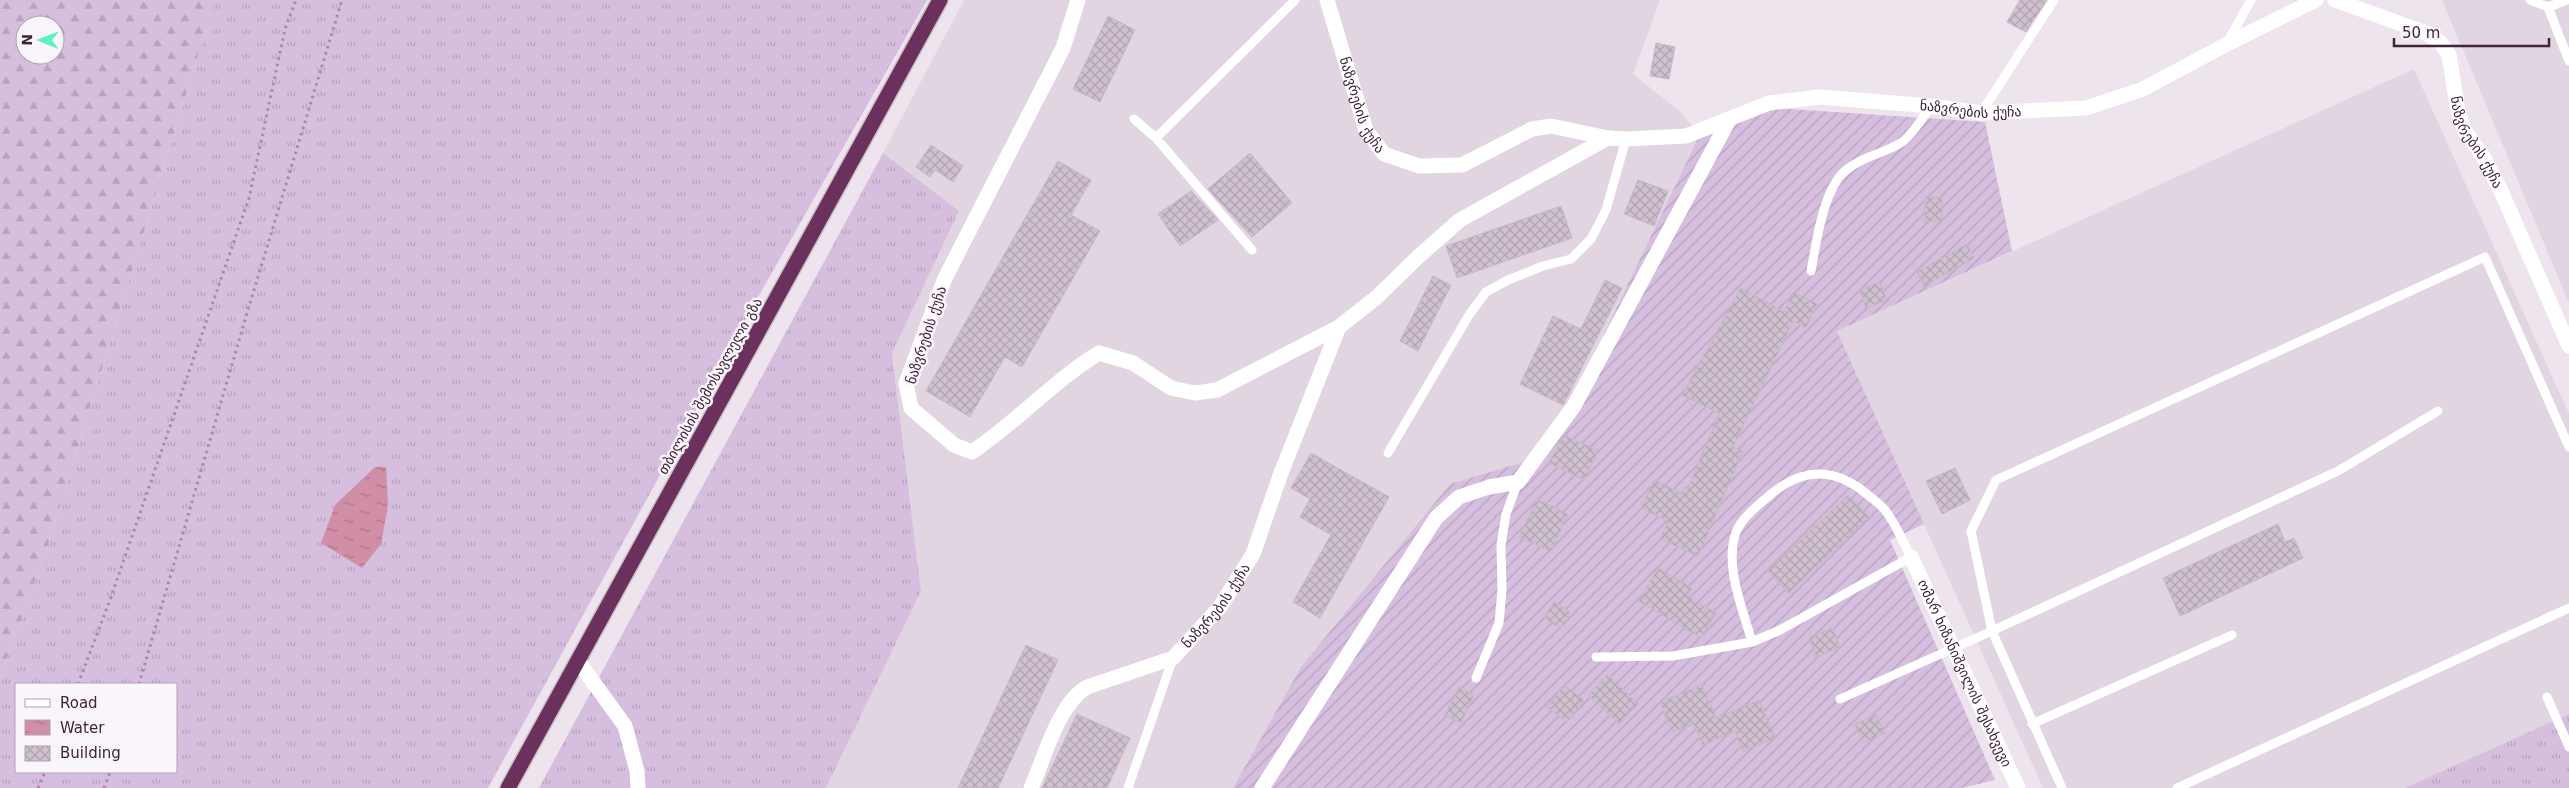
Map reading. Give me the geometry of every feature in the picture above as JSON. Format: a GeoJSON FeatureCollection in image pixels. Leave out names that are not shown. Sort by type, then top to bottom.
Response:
{"type":"FeatureCollection","features":[{"type":"Feature","properties":{"kind":"highway","name":"თბილისის შემოსავლელი გზა"},"geometry":{"type":"LineString","coordinates":[[508,788],[940,0]]}},
{"type":"Feature","properties":{"kind":"street","name":"ნაზვრების ქუჩა"},"geometry":{"type":"LineString","coordinates":[[1078,0],[1063,48],[945,278],[906,383],[910,408],[954,445],[972,452],[990,440],[1078,366],[1099,353],[1133,363],[1171,388],[1195,393],[1217,390],[1339,327],[1377,296],[1460,220],[1608,138]]}},
{"type":"Feature","properties":{"kind":"street","name":"ნაზვრების ქუჩა"},"geometry":{"type":"LineString","coordinates":[[1327,0],[1366,130],[1384,154],[1419,166],[1462,165],[1532,129],[1551,126],[1608,138],[1626,139],[1686,136],[1769,103],[1820,97],[1931,106],[1981,113],[2086,108],[2143,89],[2227,44],[2316,0]]}},
{"type":"Feature","properties":{"kind":"street","name":"ნაზვრების ქუჩა"},"geometry":{"type":"LineString","coordinates":[[2335,0],[2426,33],[2441,43],[2449,55],[2458,111],[2464,130],[2482,156],[2501,191],[2569,346]]}},
{"type":"Feature","properties":{"kind":"street"},"geometry":{"type":"LineString","coordinates":[[1262,788],[1436,518],[1459,497],[1489,487],[1518,482],[1574,406],[1729,120]]}},
{"type":"Feature","properties":{"kind":"street","name":"ნაზვრების ქუჩა"},"geometry":{"type":"LineString","coordinates":[[1031,788],[1065,708],[1076,694],[1087,687],[1173,658],[1220,607],[1253,554],[1281,473],[1339,327]]}},
{"type":"Feature","properties":{"kind":"street","name":"ომარ ხიზანიშვილის შესახვევი"},"geometry":{"type":"LineString","coordinates":[[1912,557],[2018,788]]}},
{"type":"Feature","properties":{"kind":"street"},"geometry":{"type":"LineString","coordinates":[[578,661],[625,726],[636,771],[638,788]]}},
{"type":"Feature","properties":{"kind":"lane"},"geometry":{"type":"LineString","coordinates":[[1156,138],[1295,0]]}},
{"type":"Feature","properties":{"kind":"lane"},"geometry":{"type":"LineString","coordinates":[[1981,113],[2054,0]]}},
{"type":"Feature","properties":{"kind":"lane"},"geometry":{"type":"LineString","coordinates":[[2227,44],[2251,0]]}},
{"type":"Feature","properties":{"kind":"lane"},"geometry":{"type":"LineString","coordinates":[[2530,0],[2548,7],[2567,0]]}},
{"type":"Feature","properties":{"kind":"lane"},"geometry":{"type":"LineString","coordinates":[[2548,7],[2569,62]]}},
{"type":"Feature","properties":{"kind":"lane"},"geometry":{"type":"LineString","coordinates":[[1811,272],[1818,235],[1831,191],[1844,172],[1863,158],[1903,141],[1931,106]]}},
{"type":"Feature","properties":{"kind":"lane"},"geometry":{"type":"LineString","coordinates":[[1134,119],[1156,138],[1252,250]]}},
{"type":"Feature","properties":{"kind":"lane"},"geometry":{"type":"LineString","coordinates":[[1388,453],[1469,315],[1486,292],[1508,280],[1543,266],[1571,258],[1591,239],[1606,210],[1626,139]]}},
{"type":"Feature","properties":{"kind":"lane"},"geometry":{"type":"LineString","coordinates":[[2062,788],[1992,631],[1971,530],[1996,480],[2485,257],[2569,447]]}},
{"type":"Feature","properties":{"kind":"lane"},"geometry":{"type":"LineString","coordinates":[[1840,699],[1955,648],[2338,471],[2438,411]]}},
{"type":"Feature","properties":{"kind":"lane"},"geometry":{"type":"LineString","coordinates":[[1596,657],[1673,656],[1752,642],[1780,630],[1912,557],[1885,509],[1859,488],[1828,473],[1802,476],[1778,488],[1754,508],[1736,533],[1732,556],[1735,580],[1752,642]]}},
{"type":"Feature","properties":{"kind":"lane"},"geometry":{"type":"LineString","coordinates":[[1476,678],[1493,642],[1499,623],[1502,590],[1501,545],[1506,514],[1518,482]]}},
{"type":"Feature","properties":{"kind":"lane"},"geometry":{"type":"LineString","coordinates":[[2177,788],[2569,608]]}},
{"type":"Feature","properties":{"kind":"lane"},"geometry":{"type":"LineString","coordinates":[[2032,724],[2232,635]]}},
{"type":"Feature","properties":{"kind":"lane"},"geometry":{"type":"LineString","coordinates":[[1128,788],[1173,658]]}},
{"type":"Feature","properties":{"kind":"lane"},"geometry":{"type":"LineString","coordinates":[[2547,697],[2569,747]]}},
{"type":"Feature","properties":{"kind":"path"},"geometry":{"type":"LineString","coordinates":[[78,683],[110,600],[249,198],[285,29],[296,0]]}},
{"type":"Feature","properties":{"kind":"path"},"geometry":{"type":"LineString","coordinates":[[139,683],[247,313],[342,0]]}},
{"type":"Feature","properties":{"kind":"path"},"geometry":{"type":"LineString","coordinates":[[38,788],[44,773]]}},
{"type":"Feature","properties":{"kind":"path"},"geometry":{"type":"LineString","coordinates":[[104,788],[110,773]]}},
{"type":"Feature","properties":{"kind":"shaded area"},"geometry":{"type":"Polygon","coordinates":[[[964,0],[1660,0],[1633,74],[1682,113],[1699,136],[1566,413],[1527,461],[1450,484],[1301,667],[1233,788],[826,788],[921,591],[892,353],[959,211],[883,153],[964,0]]]}},
{"type":"Feature","properties":{"kind":"shaded area"},"geometry":{"type":"Polygon","coordinates":[[[2442,0],[2569,0],[2569,303],[2442,0]]]}},
{"type":"Feature","properties":{"kind":"shaded area"},"geometry":{"type":"Polygon","coordinates":[[[2414,69],[2569,414],[2569,714],[2406,788],[2043,788],[1837,331],[2414,69]]]}},
{"type":"Feature","properties":{"kind":"green space"},"geometry":{"type":"Polygon","coordinates":[[[0,0],[215,0],[48,545],[0,678],[0,0]]]}},
{"type":"Feature","properties":{"kind":"green space"},"geometry":{"type":"Polygon","coordinates":[[[215,0],[927,0],[753,306],[488,788],[0,788],[0,678],[48,545],[215,0]]]}},
{"type":"Feature","properties":{"kind":"green space"},"geometry":{"type":"Polygon","coordinates":[[[1776,108],[1985,122],[2012,251],[1837,331],[1924,524],[1890,540],[1995,780],[1962,788],[1233,788],[1301,667],[1450,484],[1527,461],[1566,413],[1699,136],[1776,108]]]}},
{"type":"Feature","properties":{"kind":"green space"},"geometry":{"type":"Polygon","coordinates":[[[883,153],[959,211],[892,353],[921,591],[826,788],[539,788],[883,153]]]}},
{"type":"Feature","properties":{"kind":"green space"},"geometry":{"type":"Polygon","coordinates":[[[2569,714],[2569,788],[2405,788],[2569,714]]]}},
{"type":"Feature","properties":{"kind":"water"},"geometry":{"type":"Polygon","coordinates":[[[375,467],[386,467],[388,505],[381,544],[362,568],[321,543],[335,505],[375,467]]]}},
{"type":"Feature","properties":{"kind":"building"},"geometry":{"type":"Polygon","coordinates":[[[2020,0],[2047,0],[2026,32],[2007,22],[2020,0]]]}},
{"type":"Feature","properties":{"kind":"building"},"geometry":{"type":"Polygon","coordinates":[[[1108,16],[1135,30],[1100,102],[1073,89],[1108,16]]]}},
{"type":"Feature","properties":{"kind":"building"},"geometry":{"type":"Polygon","coordinates":[[[1656,43],[1675,47],[1669,79],[1650,76],[1656,43]]]}},
{"type":"Feature","properties":{"kind":"building"},"geometry":{"type":"Polygon","coordinates":[[[931,145],[963,166],[953,182],[935,170],[930,177],[916,167],[931,145]]]}},
{"type":"Feature","properties":{"kind":"building"},"geometry":{"type":"Polygon","coordinates":[[[1250,153],[1292,203],[1252,237],[1208,189],[1250,153]]]}},
{"type":"Feature","properties":{"kind":"building"},"geometry":{"type":"Polygon","coordinates":[[[1058,161],[1091,180],[1071,215],[1100,231],[1022,367],[1005,357],[970,417],[926,391],[1058,161]]]}},
{"type":"Feature","properties":{"kind":"building"},"geometry":{"type":"Polygon","coordinates":[[[1638,180],[1668,191],[1654,226],[1624,214],[1638,180]]]}},
{"type":"Feature","properties":{"kind":"building"},"geometry":{"type":"Polygon","coordinates":[[[1191,191],[1218,220],[1180,246],[1158,214],[1191,191]]]}},
{"type":"Feature","properties":{"kind":"building"},"geometry":{"type":"Polygon","coordinates":[[[1925,197],[1942,197],[1942,221],[1925,221],[1925,197]]]}},
{"type":"Feature","properties":{"kind":"building"},"geometry":{"type":"Polygon","coordinates":[[[1561,206],[1572,238],[1457,278],[1446,246],[1561,206]]]}},
{"type":"Feature","properties":{"kind":"building"},"geometry":{"type":"Polygon","coordinates":[[[1967,244],[1974,258],[1924,286],[1917,272],[1967,244]]]}},
{"type":"Feature","properties":{"kind":"building"},"geometry":{"type":"Polygon","coordinates":[[[1433,276],[1451,285],[1418,351],[1400,341],[1433,276]]]}},
{"type":"Feature","properties":{"kind":"building"},"geometry":{"type":"Polygon","coordinates":[[[1605,280],[1622,288],[1563,405],[1520,384],[1553,316],[1581,329],[1605,280]]]}},
{"type":"Feature","properties":{"kind":"building"},"geometry":{"type":"Polygon","coordinates":[[[1880,282],[1887,300],[1866,308],[1860,290],[1880,282]]]}},
{"type":"Feature","properties":{"kind":"building"},"geometry":{"type":"Polygon","coordinates":[[[1741,288],[1784,312],[1793,292],[1817,304],[1806,327],[1793,321],[1733,447],[1743,451],[1698,556],[1660,539],[1668,521],[1641,508],[1654,480],[1681,493],[1684,487],[1688,489],[1719,413],[1682,395],[1741,288]]]}},
{"type":"Feature","properties":{"kind":"building"},"geometry":{"type":"Polygon","coordinates":[[[1564,435],[1598,451],[1584,480],[1549,463],[1564,435]]]}},
{"type":"Feature","properties":{"kind":"building"},"geometry":{"type":"Polygon","coordinates":[[[1311,453],[1389,497],[1320,618],[1293,602],[1331,535],[1300,517],[1310,499],[1291,488],[1311,453]]]}},
{"type":"Feature","properties":{"kind":"building"},"geometry":{"type":"Polygon","coordinates":[[[1955,468],[1970,500],[1942,514],[1926,481],[1955,468]]]}},
{"type":"Feature","properties":{"kind":"building"},"geometry":{"type":"Polygon","coordinates":[[[1848,495],[1869,517],[1789,593],[1768,571],[1848,495]]]}},
{"type":"Feature","properties":{"kind":"building"},"geometry":{"type":"Polygon","coordinates":[[[1537,499],[1568,514],[1551,551],[1519,537],[1537,499]]]}},
{"type":"Feature","properties":{"kind":"building"},"geometry":{"type":"Polygon","coordinates":[[[2278,524],[2285,542],[2294,538],[2303,558],[2180,616],[2163,578],[2278,524]]]}},
{"type":"Feature","properties":{"kind":"building"},"geometry":{"type":"Polygon","coordinates":[[[1658,568],[1692,588],[1687,596],[1716,613],[1701,638],[1639,601],[1658,568]]]}},
{"type":"Feature","properties":{"kind":"building"},"geometry":{"type":"Polygon","coordinates":[[[1554,602],[1570,612],[1560,628],[1544,618],[1554,602]]]}},
{"type":"Feature","properties":{"kind":"building"},"geometry":{"type":"Polygon","coordinates":[[[1833,628],[1840,647],[1816,657],[1809,637],[1833,628]]]}},
{"type":"Feature","properties":{"kind":"building"},"geometry":{"type":"Polygon","coordinates":[[[1026,645],[1058,660],[998,788],[958,788],[1026,645]]]}},
{"type":"Feature","properties":{"kind":"building"},"geometry":{"type":"Polygon","coordinates":[[[1608,674],[1638,704],[1619,724],[1588,695],[1608,674]]]}},
{"type":"Feature","properties":{"kind":"building"},"geometry":{"type":"Polygon","coordinates":[[[1564,685],[1584,700],[1567,722],[1547,707],[1564,685]]]}},
{"type":"Feature","properties":{"kind":"building"},"geometry":{"type":"Polygon","coordinates":[[[1702,685],[1716,718],[1759,700],[1775,738],[1743,751],[1735,731],[1703,745],[1694,724],[1672,732],[1660,702],[1702,685]]]}},
{"type":"Feature","properties":{"kind":"building"},"geometry":{"type":"Polygon","coordinates":[[[1459,687],[1474,695],[1461,723],[1445,715],[1459,687]]]}},
{"type":"Feature","properties":{"kind":"building"},"geometry":{"type":"Polygon","coordinates":[[[1077,714],[1130,738],[1107,788],[1042,788],[1077,714]]]}},
{"type":"Feature","properties":{"kind":"building"},"geometry":{"type":"Polygon","coordinates":[[[1876,715],[1885,733],[1864,743],[1855,724],[1876,715]]]}}]}
